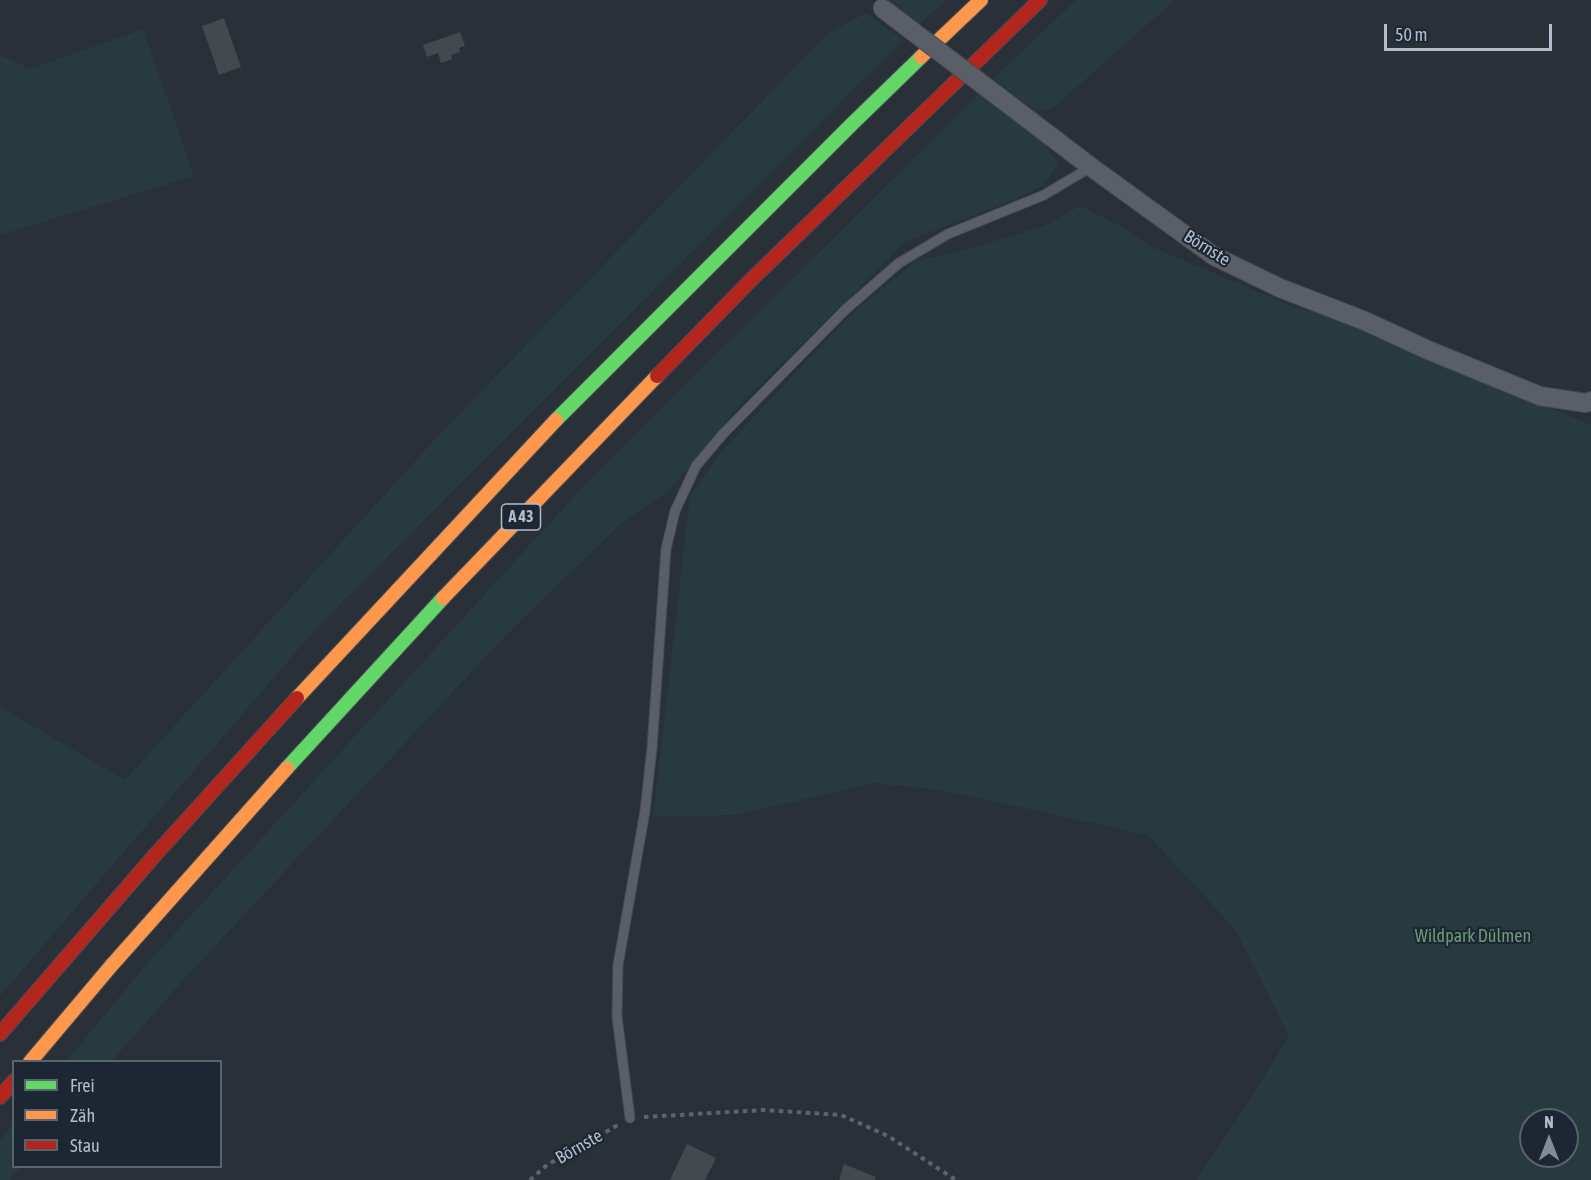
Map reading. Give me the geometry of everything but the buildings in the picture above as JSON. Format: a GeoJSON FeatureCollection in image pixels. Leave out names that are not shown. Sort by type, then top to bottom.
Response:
{"type":"FeatureCollection","features":[{"type":"Feature","properties":{"kind":"highway","name":"A 43"},"geometry":{"type":"LineString","coordinates":[[0,1034],[155,855],[305,688],[528,451],[851,125],[981,0]]}},
{"type":"Feature","properties":{"kind":"highway","name":"A 43"},"geometry":{"type":"LineString","coordinates":[[32,1060],[111,966],[424,618],[752,279],[1040,0]]}},
{"type":"Feature","properties":{"kind":"highway"},"geometry":{"type":"LineString","coordinates":[[0,1097],[12,1083]]}},
{"type":"Feature","properties":{"kind":"street","name":"Börnste"},"geometry":{"type":"LineString","coordinates":[[876,4],[1091,167],[1214,256],[1280,288],[1365,321],[1428,350],[1540,396],[1586,403],[1591,401]]}},
{"type":"Feature","properties":{"kind":"lane"},"geometry":{"type":"LineString","coordinates":[[630,1118],[617,1017],[618,965],[645,811],[652,748],[666,549],[675,512],[696,466],[723,434],[836,318],[899,263],[948,234],[1044,195],[1091,167]]}},
{"type":"Feature","properties":{"kind":"path"},"geometry":{"type":"LineString","coordinates":[[630,1118],[764,1110],[841,1115],[888,1136],[956,1180]]}},
{"type":"Feature","properties":{"kind":"path","name":"Börnste"},"geometry":{"type":"LineString","coordinates":[[530,1180],[547,1165],[630,1118]]}},
{"type":"Feature","properties":{"kind":"green space"},"geometry":{"type":"Polygon","coordinates":[[[890,0],[946,0],[920,24],[890,0]]]}},
{"type":"Feature","properties":{"kind":"green space"},"geometry":{"type":"Polygon","coordinates":[[[1076,0],[1175,0],[1052,109],[1036,111],[993,79],[1076,0]]]}},
{"type":"Feature","properties":{"kind":"green space"},"geometry":{"type":"Polygon","coordinates":[[[866,13],[903,40],[314,631],[0,996],[0,707],[125,780],[437,437],[827,34],[866,13]]]}},
{"type":"Feature","properties":{"kind":"green space"},"geometry":{"type":"Polygon","coordinates":[[[143,29],[194,176],[0,235],[0,55],[30,69],[143,29]]]}},
{"type":"Feature","properties":{"kind":"green space"},"geometry":{"type":"Polygon","coordinates":[[[979,94],[1041,140],[1059,164],[1043,185],[1013,200],[905,242],[746,398],[668,492],[623,522],[508,633],[186,977],[113,1060],[68,1060],[143,968],[591,478],[979,94]]]}},
{"type":"Feature","properties":{"kind":"green space","name":"Wildpark Dülmen"},"geometry":{"type":"Polygon","coordinates":[[[1080,206],[1123,227],[1150,246],[1299,309],[1327,313],[1591,425],[1591,1180],[1196,1180],[1246,1106],[1289,1036],[1235,929],[1148,835],[941,790],[874,783],[736,815],[653,817],[690,497],[719,454],[849,316],[917,260],[959,252],[1044,226],[1080,206]]]}},
{"type":"Feature","properties":{"kind":"green space"},"geometry":{"type":"Polygon","coordinates":[[[12,1125],[12,1168],[20,1168],[9,1180],[0,1180],[0,1140],[12,1125]]]}},
{"type":"Feature","properties":{"kind":"traffic: fast"},"geometry":{"type":"LineString","coordinates":[[556,420],[921,57]]}},
{"type":"Feature","properties":{"kind":"traffic: fast"},"geometry":{"type":"LineString","coordinates":[[287,768],[443,598]]}},
{"type":"Feature","properties":{"kind":"traffic: slow"},"geometry":{"type":"LineString","coordinates":[[921,57],[981,0]]}},
{"type":"Feature","properties":{"kind":"traffic: slow"},"geometry":{"type":"LineString","coordinates":[[443,598],[657,376]]}},
{"type":"Feature","properties":{"kind":"traffic: slow"},"geometry":{"type":"LineString","coordinates":[[297,698],[556,420]]}},
{"type":"Feature","properties":{"kind":"traffic: slow"},"geometry":{"type":"LineString","coordinates":[[32,1060],[111,966],[287,768]]}},
{"type":"Feature","properties":{"kind":"traffic: jam"},"geometry":{"type":"LineString","coordinates":[[657,376],[752,279],[1040,0]]}},
{"type":"Feature","properties":{"kind":"traffic: jam"},"geometry":{"type":"LineString","coordinates":[[0,1034],[155,855],[297,698]]}},
{"type":"Feature","properties":{"kind":"traffic: jam"},"geometry":{"type":"LineString","coordinates":[[0,1097],[12,1083]]}}]}
